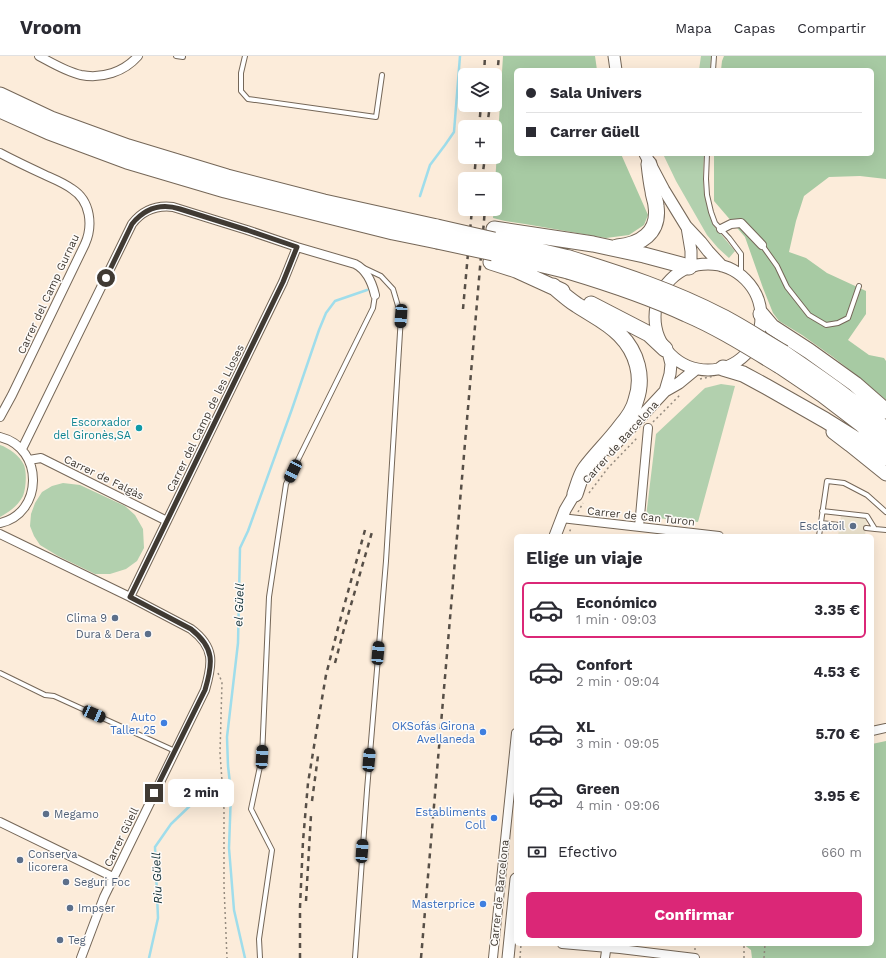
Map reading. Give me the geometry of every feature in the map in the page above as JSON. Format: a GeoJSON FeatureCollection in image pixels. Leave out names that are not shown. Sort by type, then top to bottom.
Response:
{"type":"FeatureCollection","features":[{"type":"Feature","properties":{"kind":"highway"},"geometry":{"type":"LineString","coordinates":[[0,85],[62,122]]}},
{"type":"Feature","properties":{"kind":"highway"},"geometry":{"type":"LineString","coordinates":[[0,95],[51,118],[128,147],[227,177],[324,202],[372,220],[405,240],[437,234],[475,257],[493,246],[593,244],[690,267]]}},
{"type":"Feature","properties":{"kind":"highway"},"geometry":{"type":"LineString","coordinates":[[0,110],[49,132],[126,161],[225,190],[493,246],[569,264],[607,283],[652,299],[687,314],[782,359],[828,383],[886,430]]}},
{"type":"Feature","properties":{"kind":"highway"},"geometry":{"type":"LineString","coordinates":[[0,119],[49,138],[81,144]]}},
{"type":"Feature","properties":{"kind":"highway"},"geometry":{"type":"LineString","coordinates":[[611,248],[635,244],[644,239],[652,229],[656,220],[656,207],[647,159]]}},
{"type":"Feature","properties":{"kind":"highway"},"geometry":{"type":"LineString","coordinates":[[493,246],[516,270],[594,305],[649,334],[667,350]]}},
{"type":"Feature","properties":{"kind":"highway"},"geometry":{"type":"LineString","coordinates":[[553,286],[578,306],[603,321],[620,334],[632,351],[637,362],[639,373],[636,400],[630,412],[621,426],[584,470],[575,494]]}},
{"type":"Feature","properties":{"kind":"highway"},"geometry":{"type":"LineString","coordinates":[[761,314],[772,327],[855,384],[886,411]]}},
{"type":"Feature","properties":{"kind":"highway"},"geometry":{"type":"LineString","coordinates":[[782,359],[823,395],[861,424],[886,447]]}},
{"type":"Feature","properties":{"kind":"highway"},"geometry":{"type":"LineString","coordinates":[[723,368],[743,374],[816,415],[886,458]]}},
{"type":"Feature","properties":{"kind":"main road"},"geometry":{"type":"LineString","coordinates":[[614,56],[616,68]]}},
{"type":"Feature","properties":{"kind":"main road"},"geometry":{"type":"LineString","coordinates":[[647,159],[686,226],[722,266]]}},
{"type":"Feature","properties":{"kind":"main road"},"geometry":{"type":"LineString","coordinates":[[686,226],[691,251],[690,267]]}},
{"type":"Feature","properties":{"kind":"main road"},"geometry":{"type":"LineString","coordinates":[[709,264],[722,266],[741,275],[750,284],[756,294],[760,303],[761,314],[759,332],[752,348],[738,361],[723,368],[708,370],[696,369],[679,361],[667,350],[659,338],[655,316],[657,301],[663,288],[672,278],[690,267],[709,264]]}},
{"type":"Feature","properties":{"kind":"main road","name":"Carrer de Barcelona"},"geometry":{"type":"LineString","coordinates":[[665,391],[671,369],[667,350]]}},
{"type":"Feature","properties":{"kind":"main road","name":"Carrer de Barcelona"},"geometry":{"type":"LineString","coordinates":[[556,534],[561,518],[568,505],[582,483],[604,457],[665,391],[679,383],[696,369]]}},
{"type":"Feature","properties":{"kind":"main road"},"geometry":{"type":"LineString","coordinates":[[816,415],[832,432],[886,474]]}},
{"type":"Feature","properties":{"kind":"main road","name":"Carrer de Barcelona"},"geometry":{"type":"LineString","coordinates":[[508,958],[513,939],[514,919]]}},
{"type":"Feature","properties":{"kind":"street"},"geometry":{"type":"LineString","coordinates":[[39,56],[71,72],[91,76],[106,75],[120,70],[138,56]]}},
{"type":"Feature","properties":{"kind":"street","name":"Carrer del Camp Gurnau"},"geometry":{"type":"LineString","coordinates":[[0,153],[72,189],[82,199],[88,211],[90,224],[85,244],[0,417]]}},
{"type":"Feature","properties":{"kind":"street"},"geometry":{"type":"LineString","coordinates":[[22,449],[132,224],[141,215],[154,208],[162,206],[173,207],[355,264],[362,267],[373,284],[375,295]]}},
{"type":"Feature","properties":{"kind":"street"},"geometry":{"type":"LineString","coordinates":[[721,229],[731,224],[741,223],[762,245]]}},
{"type":"Feature","properties":{"kind":"street","name":"Carrer del Camp de les Lloses"},"geometry":{"type":"LineString","coordinates":[[130,597],[283,282],[297,247]]}},
{"type":"Feature","properties":{"kind":"street"},"geometry":{"type":"LineString","coordinates":[[639,527],[648,428]]}},
{"type":"Feature","properties":{"kind":"street"},"geometry":{"type":"LineString","coordinates":[[0,437],[8,439],[22,449],[29,460],[34,483],[25,506],[18,514],[5,522],[0,523]]}},
{"type":"Feature","properties":{"kind":"street","name":"Carrer de Falgàs"},"geometry":{"type":"LineString","coordinates":[[29,460],[42,458],[167,521]]}},
{"type":"Feature","properties":{"kind":"street","name":"Carrer de Can Turon"},"geometry":{"type":"LineString","coordinates":[[561,518],[639,527],[651,532],[684,534]]}},
{"type":"Feature","properties":{"kind":"street"},"geometry":{"type":"LineString","coordinates":[[0,534],[130,597],[191,629],[200,635],[205,642],[209,650],[211,662]]}},
{"type":"Feature","properties":{"kind":"street","name":"Carrer Güell"},"geometry":{"type":"LineString","coordinates":[[81,958],[113,877],[205,690],[210,673],[211,662]]}},
{"type":"Feature","properties":{"kind":"street"},"geometry":{"type":"LineString","coordinates":[[874,731],[886,728]]}},
{"type":"Feature","properties":{"kind":"street","name":"Carrer de Barcelona"},"geometry":{"type":"LineString","coordinates":[[493,958],[514,753]]}},
{"type":"Feature","properties":{"kind":"street"},"geometry":{"type":"LineString","coordinates":[[0,822],[113,877]]}},
{"type":"Feature","properties":{"kind":"street"},"geometry":{"type":"LineString","coordinates":[[605,958],[606,946],[696,958]]}},
{"type":"Feature","properties":{"kind":"lane"},"geometry":{"type":"LineString","coordinates":[[176,56],[183,56]]}},
{"type":"Feature","properties":{"kind":"lane"},"geometry":{"type":"LineString","coordinates":[[245,56],[241,73],[241,91],[248,99],[376,117],[382,76]]}},
{"type":"Feature","properties":{"kind":"lane"},"geometry":{"type":"LineString","coordinates":[[713,68],[714,56]]}},
{"type":"Feature","properties":{"kind":"lane"},"geometry":{"type":"LineString","coordinates":[[707,156],[707,195],[711,212],[715,223],[741,254],[741,275]]}},
{"type":"Feature","properties":{"kind":"lane"},"geometry":{"type":"LineString","coordinates":[[762,245],[777,266],[787,288],[809,316],[826,325],[838,323],[848,318],[859,286]]}},
{"type":"Feature","properties":{"kind":"lane"},"geometry":{"type":"LineString","coordinates":[[355,958],[386,561],[401,316],[393,289],[382,276],[362,267]]}},
{"type":"Feature","properties":{"kind":"lane"},"geometry":{"type":"LineString","coordinates":[[260,958],[259,938],[272,850],[251,809],[262,757],[269,597],[286,484],[373,308],[375,295]]}},
{"type":"Feature","properties":{"kind":"lane"},"geometry":{"type":"LineString","coordinates":[[819,534],[826,481],[844,483],[867,495],[886,512]]}},
{"type":"Feature","properties":{"kind":"lane"},"geometry":{"type":"LineString","coordinates":[[822,511],[867,516],[875,529]]}},
{"type":"Feature","properties":{"kind":"lane"},"geometry":{"type":"LineString","coordinates":[[821,523],[839,525]]}},
{"type":"Feature","properties":{"kind":"lane"},"geometry":{"type":"LineString","coordinates":[[866,528],[886,530]]}},
{"type":"Feature","properties":{"kind":"lane"},"geometry":{"type":"LineString","coordinates":[[0,673],[45,695],[54,696],[175,751]]}},
{"type":"Feature","properties":{"kind":"path"},"geometry":{"type":"LineString","coordinates":[[211,662],[222,682],[220,754],[224,809],[224,886],[227,958]]}},
{"type":"Feature","properties":{"kind":"path"},"geometry":{"type":"LineString","coordinates":[[520,958],[521,946]]}},
{"type":"Feature","properties":{"kind":"path"},"geometry":{"type":"LineString","coordinates":[[744,946],[744,958]]}},
{"type":"Feature","properties":{"kind":"path"},"geometry":{"type":"LineString","coordinates":[[764,958],[766,946]]}},
{"type":"Feature","properties":{"kind":"shaded area","name":"Esclatoil"},"geometry":{"type":"Polygon","coordinates":[[[841,516],[867,519],[865,534],[838,534],[841,516]]]}},
{"type":"Feature","properties":{"kind":"green space"},"geometry":{"type":"Polygon","coordinates":[[[503,56],[595,56],[597,68],[514,68],[514,156],[622,156],[648,215],[644,225],[629,235],[606,238],[493,218],[493,216],[502,216],[502,172],[496,172],[496,164],[502,164],[502,120],[499,120],[500,112],[502,112],[503,56]]]}},
{"type":"Feature","properties":{"kind":"green space"},"geometry":{"type":"Polygon","coordinates":[[[701,56],[711,56],[710,68],[699,68],[701,56]]]}},
{"type":"Feature","properties":{"kind":"green space"},"geometry":{"type":"Polygon","coordinates":[[[724,56],[886,56],[886,179],[860,176],[829,177],[804,196],[796,221],[789,252],[806,258],[827,273],[866,291],[866,314],[848,340],[869,355],[884,358],[886,361],[886,400],[833,357],[779,321],[773,313],[745,237],[714,201],[714,156],[874,156],[874,68],[721,68],[724,56]]]}},
{"type":"Feature","properties":{"kind":"green space"},"geometry":{"type":"Polygon","coordinates":[[[664,156],[704,156],[704,193],[714,226],[735,251],[729,258],[707,235],[676,181],[664,156]]]}},
{"type":"Feature","properties":{"kind":"green space"},"geometry":{"type":"Polygon","coordinates":[[[721,384],[735,386],[698,522],[646,517],[656,434],[705,388],[721,384]]]}},
{"type":"Feature","properties":{"kind":"green space"},"geometry":{"type":"Polygon","coordinates":[[[0,445],[7,448],[20,458],[25,468],[26,476],[25,489],[21,500],[7,513],[0,517],[0,445]]]}},
{"type":"Feature","properties":{"kind":"green space"},"geometry":{"type":"Polygon","coordinates":[[[63,483],[80,485],[125,506],[135,515],[143,529],[144,548],[137,561],[126,569],[110,574],[95,574],[58,556],[40,545],[30,526],[31,514],[35,503],[42,492],[52,486],[63,483]]]}},
{"type":"Feature","properties":{"kind":"green space"},"geometry":{"type":"Polygon","coordinates":[[[886,741],[886,958],[752,958],[751,950],[746,946],[874,946],[874,744],[886,741]]]}},
{"type":"Feature","properties":{"kind":"waterway","name":"el Güell"},"geometry":{"type":"LineString","coordinates":[[420,196],[430,165],[454,132],[460,56]]}},
{"type":"Feature","properties":{"kind":"waterway","name":"el Güell"},"geometry":{"type":"LineString","coordinates":[[245,958],[234,910],[229,848],[231,792],[227,737],[238,643],[240,548],[248,531],[326,313],[335,301],[367,290]]}},
{"type":"Feature","properties":{"kind":"waterway","name":"Riu Güell"},"geometry":{"type":"LineString","coordinates":[[149,958],[158,918],[155,847],[171,824],[195,801],[231,792]]}},
{"type":"Feature","properties":{"kind":"railway"},"geometry":{"type":"LineString","coordinates":[[484,68],[485,56]]}},
{"type":"Feature","properties":{"kind":"railway"},"geometry":{"type":"LineString","coordinates":[[498,68],[499,56]]}},
{"type":"Feature","properties":{"kind":"railway"},"geometry":{"type":"LineString","coordinates":[[480,112],[480,120]]}},
{"type":"Feature","properties":{"kind":"railway"},"geometry":{"type":"LineString","coordinates":[[488,120],[489,112]]}},
{"type":"Feature","properties":{"kind":"railway"},"geometry":{"type":"LineString","coordinates":[[475,164],[475,172]]}},
{"type":"Feature","properties":{"kind":"railway"},"geometry":{"type":"LineString","coordinates":[[483,172],[484,164]]}},
{"type":"Feature","properties":{"kind":"railway"},"geometry":{"type":"LineString","coordinates":[[463,309],[471,216]]}},
{"type":"Feature","properties":{"kind":"railway"},"geometry":{"type":"LineString","coordinates":[[421,958],[484,216]]}},
{"type":"Feature","properties":{"kind":"railway"},"geometry":{"type":"LineString","coordinates":[[300,958],[300,907],[303,841],[308,783],[326,675],[365,530]]}},
{"type":"Feature","properties":{"kind":"railway"},"geometry":{"type":"LineString","coordinates":[[335,663],[372,532]]}},
{"type":"Feature","properties":{"kind":"railway"},"geometry":{"type":"LineString","coordinates":[[312,801],[318,756]]}},
{"type":"Feature","properties":{"kind":"railway"},"geometry":{"type":"LineString","coordinates":[[306,901],[311,815]]}},
{"type":"Feature","properties":{"kind":"place","name":"Escorxador del Gironès,SA"},"geometry":{"type":"Point","coordinates":[139,428]}},
{"type":"Feature","properties":{"kind":"place","name":"Esclatoil"},"geometry":{"type":"Point","coordinates":[853,526]}},
{"type":"Feature","properties":{"kind":"place","name":"Clima 9"},"geometry":{"type":"Point","coordinates":[115,618]}},
{"type":"Feature","properties":{"kind":"place","name":"Dura & Dera"},"geometry":{"type":"Point","coordinates":[148,634]}},
{"type":"Feature","properties":{"kind":"place","name":"Auto Taller 25"},"geometry":{"type":"Point","coordinates":[164,723]}},
{"type":"Feature","properties":{"kind":"place","name":"OKSofás Girona Avellaneda"},"geometry":{"type":"Point","coordinates":[483,732]}},
{"type":"Feature","properties":{"kind":"place","name":"Megamo"},"geometry":{"type":"Point","coordinates":[46,814]}},
{"type":"Feature","properties":{"kind":"place","name":"Establiments Coll"},"geometry":{"type":"Point","coordinates":[494,818]}},
{"type":"Feature","properties":{"kind":"place","name":"Conserva licorera"},"geometry":{"type":"Point","coordinates":[20,860]}},
{"type":"Feature","properties":{"kind":"place","name":"Seguri Foc"},"geometry":{"type":"Point","coordinates":[66,882]}},
{"type":"Feature","properties":{"kind":"place","name":"Masterprice"},"geometry":{"type":"Point","coordinates":[483,904]}},
{"type":"Feature","properties":{"kind":"place","name":"Impser"},"geometry":{"type":"Point","coordinates":[70,908]}},
{"type":"Feature","properties":{"kind":"place","name":"Teg"},"geometry":{"type":"Point","coordinates":[60,940]}},
{"type":"Feature","properties":{"kind":"route"},"geometry":{"type":"LineString","coordinates":[[106,278],[132,224],[147,211],[162,206],[180,209],[297,247],[283,282],[130,597],[200,635],[209,650],[211,662],[210,673],[205,690],[154,793]]}}]}
